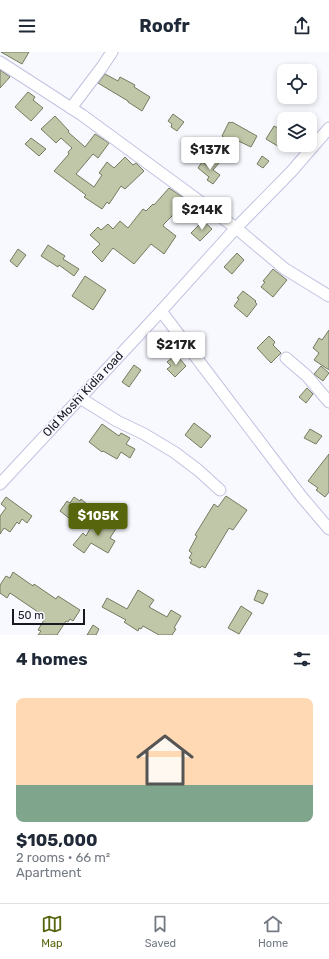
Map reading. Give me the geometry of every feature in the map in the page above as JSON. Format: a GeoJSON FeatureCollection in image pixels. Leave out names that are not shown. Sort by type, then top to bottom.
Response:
{"type":"FeatureCollection","features":[{"type":"Feature","properties":{"kind":"street"},"geometry":{"type":"LineString","coordinates":[[71,108],[112,52]]}},
{"type":"Feature","properties":{"kind":"street"},"geometry":{"type":"LineString","coordinates":[[0,62],[71,108],[236,228],[285,269],[329,296]]}},
{"type":"Feature","properties":{"kind":"street","name":"Old Moshi Kidia road"},"geometry":{"type":"LineString","coordinates":[[0,484],[236,228],[291,172],[329,128]]}},
{"type":"Feature","properties":{"kind":"street"},"geometry":{"type":"LineString","coordinates":[[161,311],[301,496],[329,529]]}},
{"type":"Feature","properties":{"kind":"street"},"geometry":{"type":"LineString","coordinates":[[286,358],[307,376],[329,402]]}},
{"type":"Feature","properties":{"kind":"street"},"geometry":{"type":"LineString","coordinates":[[80,398],[117,422],[144,434],[174,452],[198,470],[220,490]]}},
{"type":"Feature","properties":{"kind":"building"},"geometry":{"type":"Polygon","coordinates":[[[1,52],[29,52],[22,64],[1,52]]]}},
{"type":"Feature","properties":{"kind":"building"},"geometry":{"type":"Polygon","coordinates":[[[0,70],[10,77],[0,88],[0,70]]]}},
{"type":"Feature","properties":{"kind":"building"},"geometry":{"type":"Polygon","coordinates":[[[105,74],[118,81],[120,77],[135,85],[134,87],[150,97],[142,111],[98,83],[105,74]]]}},
{"type":"Feature","properties":{"kind":"building"},"geometry":{"type":"Polygon","coordinates":[[[28,92],[35,97],[33,100],[43,108],[31,121],[15,107],[28,92]]]}},
{"type":"Feature","properties":{"kind":"building"},"geometry":{"type":"Polygon","coordinates":[[[173,114],[184,122],[177,131],[171,127],[172,124],[168,121],[173,114]]]}},
{"type":"Feature","properties":{"kind":"building"},"geometry":{"type":"Polygon","coordinates":[[[55,116],[69,131],[68,132],[85,147],[95,134],[109,143],[98,158],[93,154],[76,174],[94,187],[102,175],[99,173],[107,162],[114,168],[125,157],[133,165],[136,163],[144,171],[125,189],[121,186],[109,204],[107,202],[102,209],[84,197],[86,195],[54,171],[69,154],[68,152],[72,148],[61,138],[56,143],[41,129],[55,116]]]}},
{"type":"Feature","properties":{"kind":"building"},"geometry":{"type":"Polygon","coordinates":[[[229,122],[232,122],[257,136],[251,147],[232,138],[230,142],[222,136],[229,122]]]}},
{"type":"Feature","properties":{"kind":"building"},"geometry":{"type":"Polygon","coordinates":[[[274,126],[277,128],[277,146],[266,139],[274,126]]]}},
{"type":"Feature","properties":{"kind":"building"},"geometry":{"type":"Polygon","coordinates":[[[31,138],[46,149],[39,156],[25,144],[31,138]]]}},
{"type":"Feature","properties":{"kind":"building"},"geometry":{"type":"Polygon","coordinates":[[[262,156],[269,161],[263,168],[257,164],[262,156]]]}},
{"type":"Feature","properties":{"kind":"building"},"geometry":{"type":"Polygon","coordinates":[[[214,159],[219,163],[213,170],[220,175],[213,184],[207,180],[209,177],[198,168],[202,162],[208,166],[214,159]]]}},
{"type":"Feature","properties":{"kind":"building"},"geometry":{"type":"Polygon","coordinates":[[[169,188],[184,198],[179,204],[192,217],[190,219],[177,211],[164,224],[163,226],[176,236],[164,254],[151,244],[134,264],[113,248],[102,262],[92,252],[100,244],[90,235],[98,227],[101,230],[108,224],[113,229],[120,221],[128,228],[143,209],[146,211],[153,204],[154,205],[169,188]]]}},
{"type":"Feature","properties":{"kind":"building"},"geometry":{"type":"Polygon","coordinates":[[[203,221],[212,229],[200,241],[191,233],[203,221]]]}},
{"type":"Feature","properties":{"kind":"building"},"geometry":{"type":"Polygon","coordinates":[[[48,245],[65,256],[63,259],[79,269],[74,276],[59,265],[58,267],[41,256],[48,245]]]}},
{"type":"Feature","properties":{"kind":"building"},"geometry":{"type":"Polygon","coordinates":[[[18,249],[26,255],[17,267],[10,261],[18,249]]]}},
{"type":"Feature","properties":{"kind":"building"},"geometry":{"type":"Polygon","coordinates":[[[237,253],[244,260],[232,274],[224,267],[237,253]]]}},
{"type":"Feature","properties":{"kind":"building"},"geometry":{"type":"Polygon","coordinates":[[[273,269],[287,280],[273,297],[261,287],[265,282],[263,281],[273,269]]]}},
{"type":"Feature","properties":{"kind":"building"},"geometry":{"type":"Polygon","coordinates":[[[85,276],[106,290],[93,310],[72,296],[85,276]]]}},
{"type":"Feature","properties":{"kind":"building"},"geometry":{"type":"Polygon","coordinates":[[[243,291],[256,301],[255,302],[257,304],[247,317],[234,306],[239,299],[237,298],[243,291]]]}},
{"type":"Feature","properties":{"kind":"building"},"geometry":{"type":"Polygon","coordinates":[[[329,330],[329,370],[314,360],[319,353],[313,348],[319,338],[322,340],[329,330]]]}},
{"type":"Feature","properties":{"kind":"building"},"geometry":{"type":"Polygon","coordinates":[[[269,336],[275,342],[273,345],[281,353],[271,363],[257,348],[269,336]]]}},
{"type":"Feature","properties":{"kind":"building"},"geometry":{"type":"Polygon","coordinates":[[[173,357],[176,361],[179,358],[186,366],[175,377],[167,369],[171,366],[167,362],[173,357]]]}},
{"type":"Feature","properties":{"kind":"building"},"geometry":{"type":"Polygon","coordinates":[[[134,365],[141,370],[129,387],[122,382],[134,365]]]}},
{"type":"Feature","properties":{"kind":"building"},"geometry":{"type":"Polygon","coordinates":[[[321,366],[329,373],[323,381],[314,374],[321,366]]]}},
{"type":"Feature","properties":{"kind":"building"},"geometry":{"type":"Polygon","coordinates":[[[307,388],[313,394],[306,403],[299,397],[307,388]]]}},
{"type":"Feature","properties":{"kind":"building"},"geometry":{"type":"Polygon","coordinates":[[[194,423],[211,436],[201,448],[185,435],[194,423]]]}},
{"type":"Feature","properties":{"kind":"building"},"geometry":{"type":"Polygon","coordinates":[[[102,424],[119,436],[121,433],[130,438],[126,444],[135,449],[130,458],[121,452],[117,459],[103,451],[102,452],[89,442],[102,424]]]}},
{"type":"Feature","properties":{"kind":"building"},"geometry":{"type":"Polygon","coordinates":[[[310,429],[322,436],[316,444],[304,438],[310,429]]]}},
{"type":"Feature","properties":{"kind":"building"},"geometry":{"type":"Polygon","coordinates":[[[329,454],[329,492],[325,497],[316,490],[318,488],[308,481],[329,454]]]}},
{"type":"Feature","properties":{"kind":"building"},"geometry":{"type":"Polygon","coordinates":[[[226,496],[247,510],[233,530],[229,528],[205,568],[202,566],[200,568],[190,563],[192,560],[189,558],[192,553],[189,551],[197,536],[195,535],[214,504],[218,507],[226,496]]]}},
{"type":"Feature","properties":{"kind":"building"},"geometry":{"type":"Polygon","coordinates":[[[6,497],[32,516],[27,523],[22,519],[19,524],[17,522],[10,532],[4,528],[0,534],[0,516],[6,508],[1,504],[6,497]]]}},
{"type":"Feature","properties":{"kind":"building"},"geometry":{"type":"Polygon","coordinates":[[[74,497],[80,501],[81,499],[87,504],[74,522],[60,511],[67,501],[70,503],[74,497]]]}},
{"type":"Feature","properties":{"kind":"building"},"geometry":{"type":"Polygon","coordinates":[[[107,517],[119,524],[110,538],[115,541],[108,553],[91,543],[84,553],[73,545],[83,533],[86,536],[92,525],[100,530],[107,517]]]}},
{"type":"Feature","properties":{"kind":"building"},"geometry":{"type":"Polygon","coordinates":[[[13,572],[33,586],[34,584],[56,599],[58,596],[80,610],[73,621],[70,619],[68,622],[66,621],[57,635],[38,635],[41,631],[38,630],[44,620],[39,616],[41,614],[10,593],[7,598],[0,593],[0,585],[6,576],[10,578],[13,572]]]}},
{"type":"Feature","properties":{"kind":"building"},"geometry":{"type":"Polygon","coordinates":[[[138,590],[154,600],[149,607],[167,617],[171,610],[181,616],[172,635],[159,635],[143,626],[141,629],[139,628],[138,631],[124,622],[126,620],[102,607],[107,598],[127,609],[138,590]]]}},
{"type":"Feature","properties":{"kind":"building"},"geometry":{"type":"Polygon","coordinates":[[[258,590],[268,594],[263,604],[254,600],[258,590]]]}},
{"type":"Feature","properties":{"kind":"building"},"geometry":{"type":"Polygon","coordinates":[[[241,606],[252,613],[239,634],[228,628],[241,606]]]}},
{"type":"Feature","properties":{"kind":"building"},"geometry":{"type":"Polygon","coordinates":[[[93,625],[99,629],[96,635],[87,635],[93,625]]]}}]}
